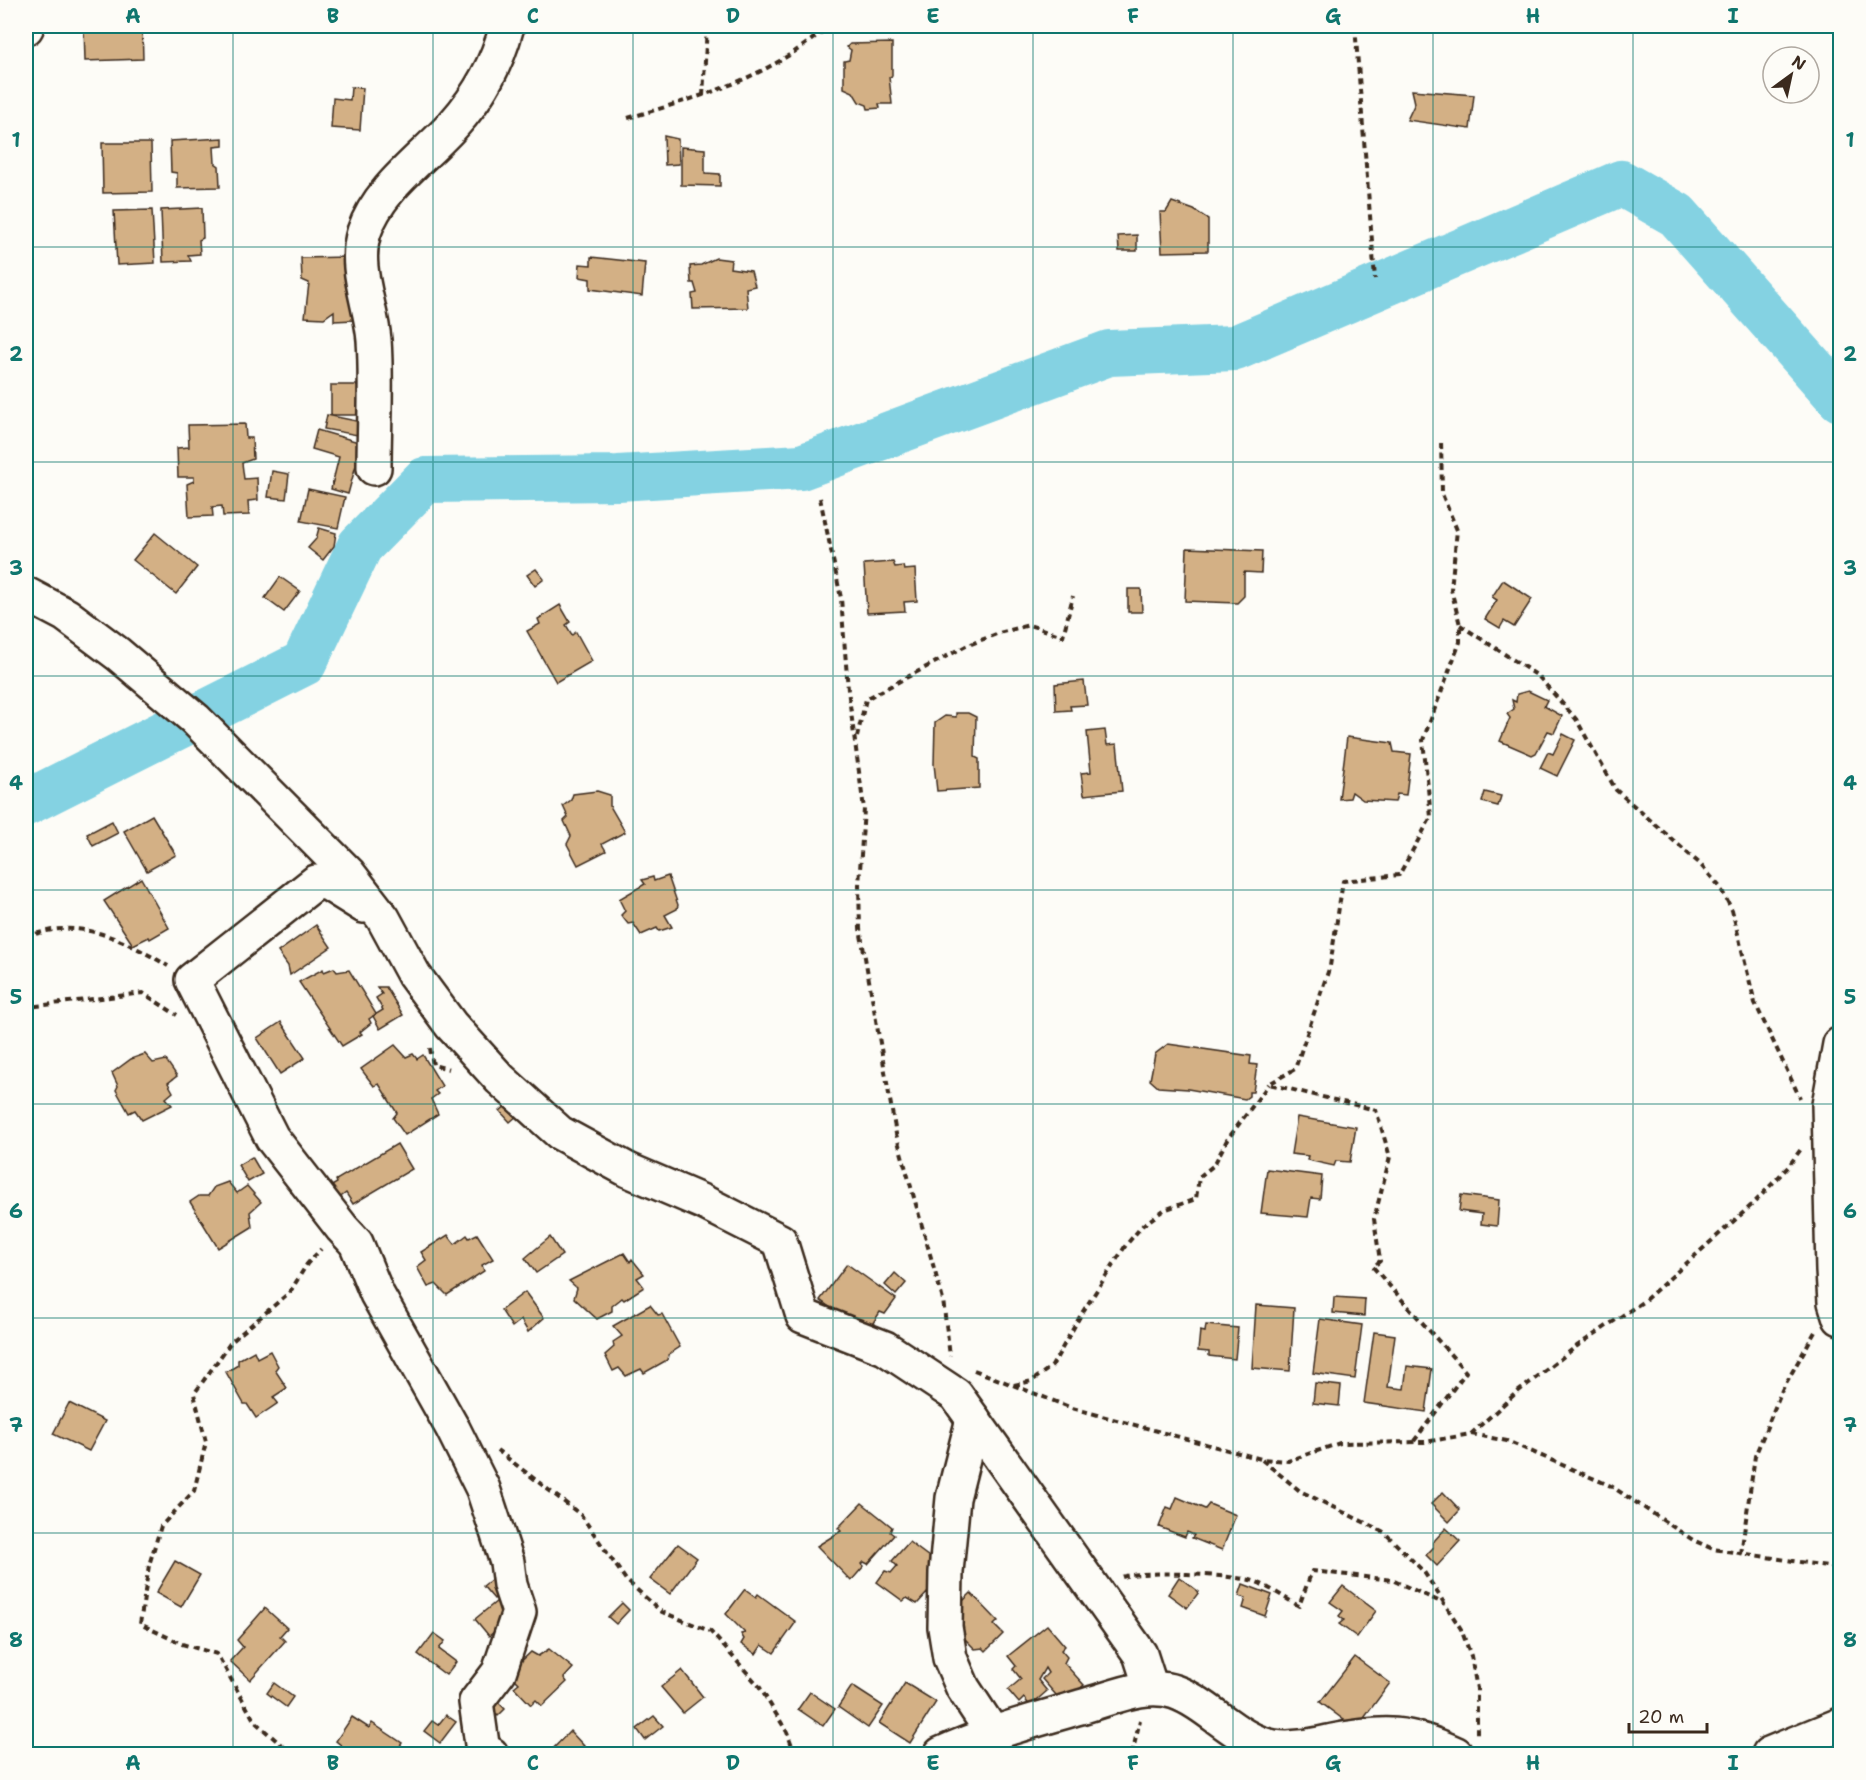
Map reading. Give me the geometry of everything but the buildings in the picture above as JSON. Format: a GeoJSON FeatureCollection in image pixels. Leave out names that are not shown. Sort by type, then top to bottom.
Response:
{"type":"FeatureCollection","features":[{"type":"Feature","properties":{"kind":"street"},"geometry":{"type":"LineString","coordinates":[[374,468],[374,339],[360,254],[365,231],[378,206],[409,167],[453,125],[481,91],[500,53],[507,26]]}},
{"type":"Feature","properties":{"kind":"street"},"geometry":{"type":"LineString","coordinates":[[26,594],[66,615],[118,654],[195,719],[349,874],[383,918],[414,975],[451,1025],[500,1079],[560,1133],[628,1170],[703,1202],[780,1241],[803,1316],[885,1348],[967,1395],[1093,1588],[1140,1654],[1151,1688]]}},
{"type":"Feature","properties":{"kind":"street"},"geometry":{"type":"LineString","coordinates":[[383,918],[327,883],[316,882],[192,980],[272,1138],[356,1243],[377,1294],[453,1429],[483,1489],[507,1562],[510,1586],[519,1612],[499,1672],[476,1702],[483,1750],[491,1755]]}},
{"type":"Feature","properties":{"kind":"street"},"geometry":{"type":"LineString","coordinates":[[1838,1310],[1828,1105],[1840,1044]]}},
{"type":"Feature","properties":{"kind":"street"},"geometry":{"type":"LineString","coordinates":[[967,1395],[953,1498],[946,1572],[945,1627],[950,1658],[959,1678],[992,1732]]}},
{"type":"Feature","properties":{"kind":"street"},"geometry":{"type":"LineString","coordinates":[[941,1755],[992,1732],[1118,1695],[1151,1688],[1173,1692],[1193,1700],[1233,1729],[1272,1751],[1360,1736],[1393,1734],[1418,1737],[1466,1749]]}},
{"type":"Feature","properties":{"kind":"street"},"geometry":{"type":"LineString","coordinates":[[1769,1755],[1840,1725]]}},
{"type":"Feature","properties":{"kind":"path"},"geometry":{"type":"LineString","coordinates":[[704,96],[707,26]]}},
{"type":"Feature","properties":{"kind":"path"},"geometry":{"type":"LineString","coordinates":[[628,118],[704,96],[748,79],[783,61],[829,26]]}},
{"type":"Feature","properties":{"kind":"path"},"geometry":{"type":"LineString","coordinates":[[1355,26],[1375,279]]}},
{"type":"Feature","properties":{"kind":"path"},"geometry":{"type":"LineString","coordinates":[[820,498],[841,598],[848,690],[864,809],[859,885],[860,929],[896,1134],[967,1395],[1032,1381],[1052,1366],[1119,1254],[1143,1225],[1164,1210],[1196,1199],[1199,1177],[1214,1165],[1227,1140],[1269,1084],[1295,1069],[1330,966],[1343,881],[1399,875],[1431,817],[1424,740],[1460,642],[1460,625],[1451,589],[1457,530],[1442,494],[1441,439]]}},
{"type":"Feature","properties":{"kind":"path"},"geometry":{"type":"LineString","coordinates":[[856,741],[866,699],[956,651],[999,633],[1029,625],[1063,636],[1073,596]]}},
{"type":"Feature","properties":{"kind":"path"},"geometry":{"type":"LineString","coordinates":[[1460,625],[1539,676],[1576,719],[1616,790],[1699,863],[1720,887],[1732,910],[1755,1003],[1805,1108]]}},
{"type":"Feature","properties":{"kind":"path"},"geometry":{"type":"LineString","coordinates":[[26,936],[63,929],[99,933],[137,948],[192,980]]}},
{"type":"Feature","properties":{"kind":"path"},"geometry":{"type":"LineString","coordinates":[[26,1004],[28,1007],[74,999],[142,993],[178,1016]]}},
{"type":"Feature","properties":{"kind":"path"},"geometry":{"type":"LineString","coordinates":[[1269,1084],[1376,1110],[1390,1157],[1374,1219],[1380,1261],[1373,1267],[1466,1372],[1413,1442]]}},
{"type":"Feature","properties":{"kind":"path"},"geometry":{"type":"LineString","coordinates":[[1471,1434],[1515,1394],[1577,1346],[1644,1301],[1753,1204],[1788,1167],[1801,1148]]}},
{"type":"Feature","properties":{"kind":"path"},"geometry":{"type":"LineString","coordinates":[[292,1755],[255,1722],[217,1654],[182,1644],[140,1624],[149,1565],[161,1527],[194,1491],[206,1442],[194,1394],[231,1342],[290,1293],[308,1264],[342,1228]]}},
{"type":"Feature","properties":{"kind":"path"},"geometry":{"type":"LineString","coordinates":[[1741,1554],[1755,1456],[1782,1390],[1808,1341],[1838,1310]]}},
{"type":"Feature","properties":{"kind":"path"},"geometry":{"type":"LineString","coordinates":[[1014,1385],[1072,1408],[1124,1424],[1261,1459],[1288,1461],[1340,1443],[1425,1442],[1471,1434],[1507,1441],[1611,1486],[1693,1540],[1713,1549],[1741,1554],[1760,1554],[1840,1568]]}},
{"type":"Feature","properties":{"kind":"path"},"geometry":{"type":"LineString","coordinates":[[494,1448],[581,1515],[626,1580],[662,1612],[710,1631],[759,1686],[787,1732],[795,1755]]}},
{"type":"Feature","properties":{"kind":"path"},"geometry":{"type":"LineString","coordinates":[[1261,1459],[1300,1491],[1384,1532],[1424,1572],[1461,1629],[1471,1656],[1477,1689],[1466,1749]]}},
{"type":"Feature","properties":{"kind":"path"},"geometry":{"type":"LineString","coordinates":[[1093,1588],[1130,1574],[1252,1580],[1299,1606],[1312,1570],[1392,1580],[1445,1604]]}},
{"type":"Feature","properties":{"kind":"waterway"},"geometry":{"type":"LineString","coordinates":[[26,803],[304,663],[360,546],[425,480],[618,478],[801,467],[1109,353],[1235,348],[1621,183],[1677,215],[1840,399]]}}]}
